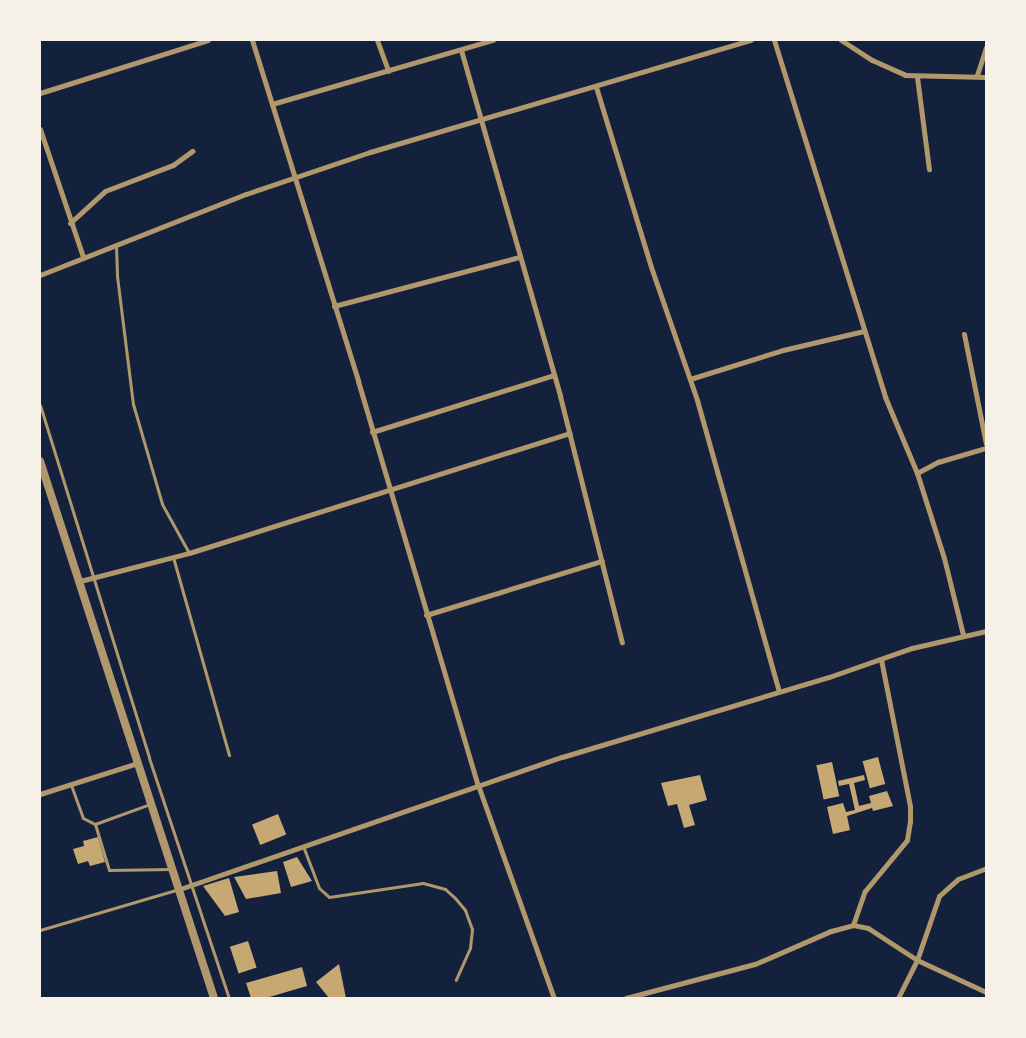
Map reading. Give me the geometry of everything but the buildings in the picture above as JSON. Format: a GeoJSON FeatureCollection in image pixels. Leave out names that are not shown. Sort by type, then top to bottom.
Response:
{"type":"FeatureCollection","features":[{"type":"Feature","properties":{"kind":"street"},"geometry":{"type":"LineString","coordinates":[[40,93],[208,40]]}},
{"type":"Feature","properties":{"kind":"street"},"geometry":{"type":"LineString","coordinates":[[252,40],[478,785],[554,998]]}},
{"type":"Feature","properties":{"kind":"street"},"geometry":{"type":"LineString","coordinates":[[377,40],[388,71]]}},
{"type":"Feature","properties":{"kind":"street"},"geometry":{"type":"LineString","coordinates":[[272,104],[493,40]]}},
{"type":"Feature","properties":{"kind":"street"},"geometry":{"type":"LineString","coordinates":[[40,275],[293,178],[482,118],[596,87],[751,40]]}},
{"type":"Feature","properties":{"kind":"street"},"geometry":{"type":"LineString","coordinates":[[774,40],[885,397],[917,473],[944,558],[963,635]]}},
{"type":"Feature","properties":{"kind":"street"},"geometry":{"type":"LineString","coordinates":[[841,40],[891,70],[917,77],[986,76]]}},
{"type":"Feature","properties":{"kind":"street"},"geometry":{"type":"LineString","coordinates":[[977,75],[986,47]]}},
{"type":"Feature","properties":{"kind":"street"},"geometry":{"type":"LineString","coordinates":[[461,50],[482,118],[570,433],[622,642]]}},
{"type":"Feature","properties":{"kind":"street"},"geometry":{"type":"LineString","coordinates":[[917,77],[929,169]]}},
{"type":"Feature","properties":{"kind":"street"},"geometry":{"type":"LineString","coordinates":[[596,87],[651,267],[690,379],[779,690]]}},
{"type":"Feature","properties":{"kind":"street"},"geometry":{"type":"LineString","coordinates":[[40,130],[83,257]]}},
{"type":"Feature","properties":{"kind":"street"},"geometry":{"type":"LineString","coordinates":[[70,223],[106,191],[173,165],[192,150]]}},
{"type":"Feature","properties":{"kind":"street"},"geometry":{"type":"LineString","coordinates":[[334,306],[520,257]]}},
{"type":"Feature","properties":{"kind":"street"},"geometry":{"type":"LineString","coordinates":[[690,379],[783,350],[864,331]]}},
{"type":"Feature","properties":{"kind":"street"},"geometry":{"type":"LineString","coordinates":[[964,334],[986,444]]}},
{"type":"Feature","properties":{"kind":"street"},"geometry":{"type":"LineString","coordinates":[[372,432],[554,375]]}},
{"type":"Feature","properties":{"kind":"street"},"geometry":{"type":"LineString","coordinates":[[80,581],[189,552],[570,433]]}},
{"type":"Feature","properties":{"kind":"street"},"geometry":{"type":"LineString","coordinates":[[917,473],[938,462],[986,448]]}},
{"type":"Feature","properties":{"kind":"street"},"geometry":{"type":"LineString","coordinates":[[40,461],[214,998]]}},
{"type":"Feature","properties":{"kind":"street"},"geometry":{"type":"LineString","coordinates":[[426,615],[602,561]]}},
{"type":"Feature","properties":{"kind":"street"},"geometry":{"type":"LineString","coordinates":[[180,889],[478,785],[881,659],[963,635],[986,631]]}},
{"type":"Feature","properties":{"kind":"street"},"geometry":{"type":"LineString","coordinates":[[853,925],[865,891],[907,840],[910,821],[910,806],[881,659]]}},
{"type":"Feature","properties":{"kind":"street"},"geometry":{"type":"LineString","coordinates":[[40,794],[138,764]]}},
{"type":"Feature","properties":{"kind":"street"},"geometry":{"type":"LineString","coordinates":[[898,998],[917,960],[939,896],[958,880],[986,868]]}},
{"type":"Feature","properties":{"kind":"street"},"geometry":{"type":"LineString","coordinates":[[626,998],[755,964],[831,931],[853,925],[868,928],[917,960],[986,992]]}},
{"type":"Feature","properties":{"kind":"lane"},"geometry":{"type":"LineString","coordinates":[[116,246],[117,276],[133,404],[162,504],[189,552]]}},
{"type":"Feature","properties":{"kind":"lane"},"geometry":{"type":"LineString","coordinates":[[40,405],[190,885],[229,998]]}},
{"type":"Feature","properties":{"kind":"lane"},"geometry":{"type":"LineString","coordinates":[[172,557],[229,755]]}},
{"type":"Feature","properties":{"kind":"lane"},"geometry":{"type":"LineString","coordinates":[[71,785],[83,818],[95,824],[151,804]]}},
{"type":"Feature","properties":{"kind":"lane"},"geometry":{"type":"LineString","coordinates":[[95,824],[108,870],[172,869]]}},
{"type":"Feature","properties":{"kind":"lane"},"geometry":{"type":"LineString","coordinates":[[303,846],[319,888],[329,897],[423,883],[445,889],[456,898],[465,910],[472,929],[470,948],[456,980]]}},
{"type":"Feature","properties":{"kind":"lane"},"geometry":{"type":"LineString","coordinates":[[40,930],[180,889]]}}]}
